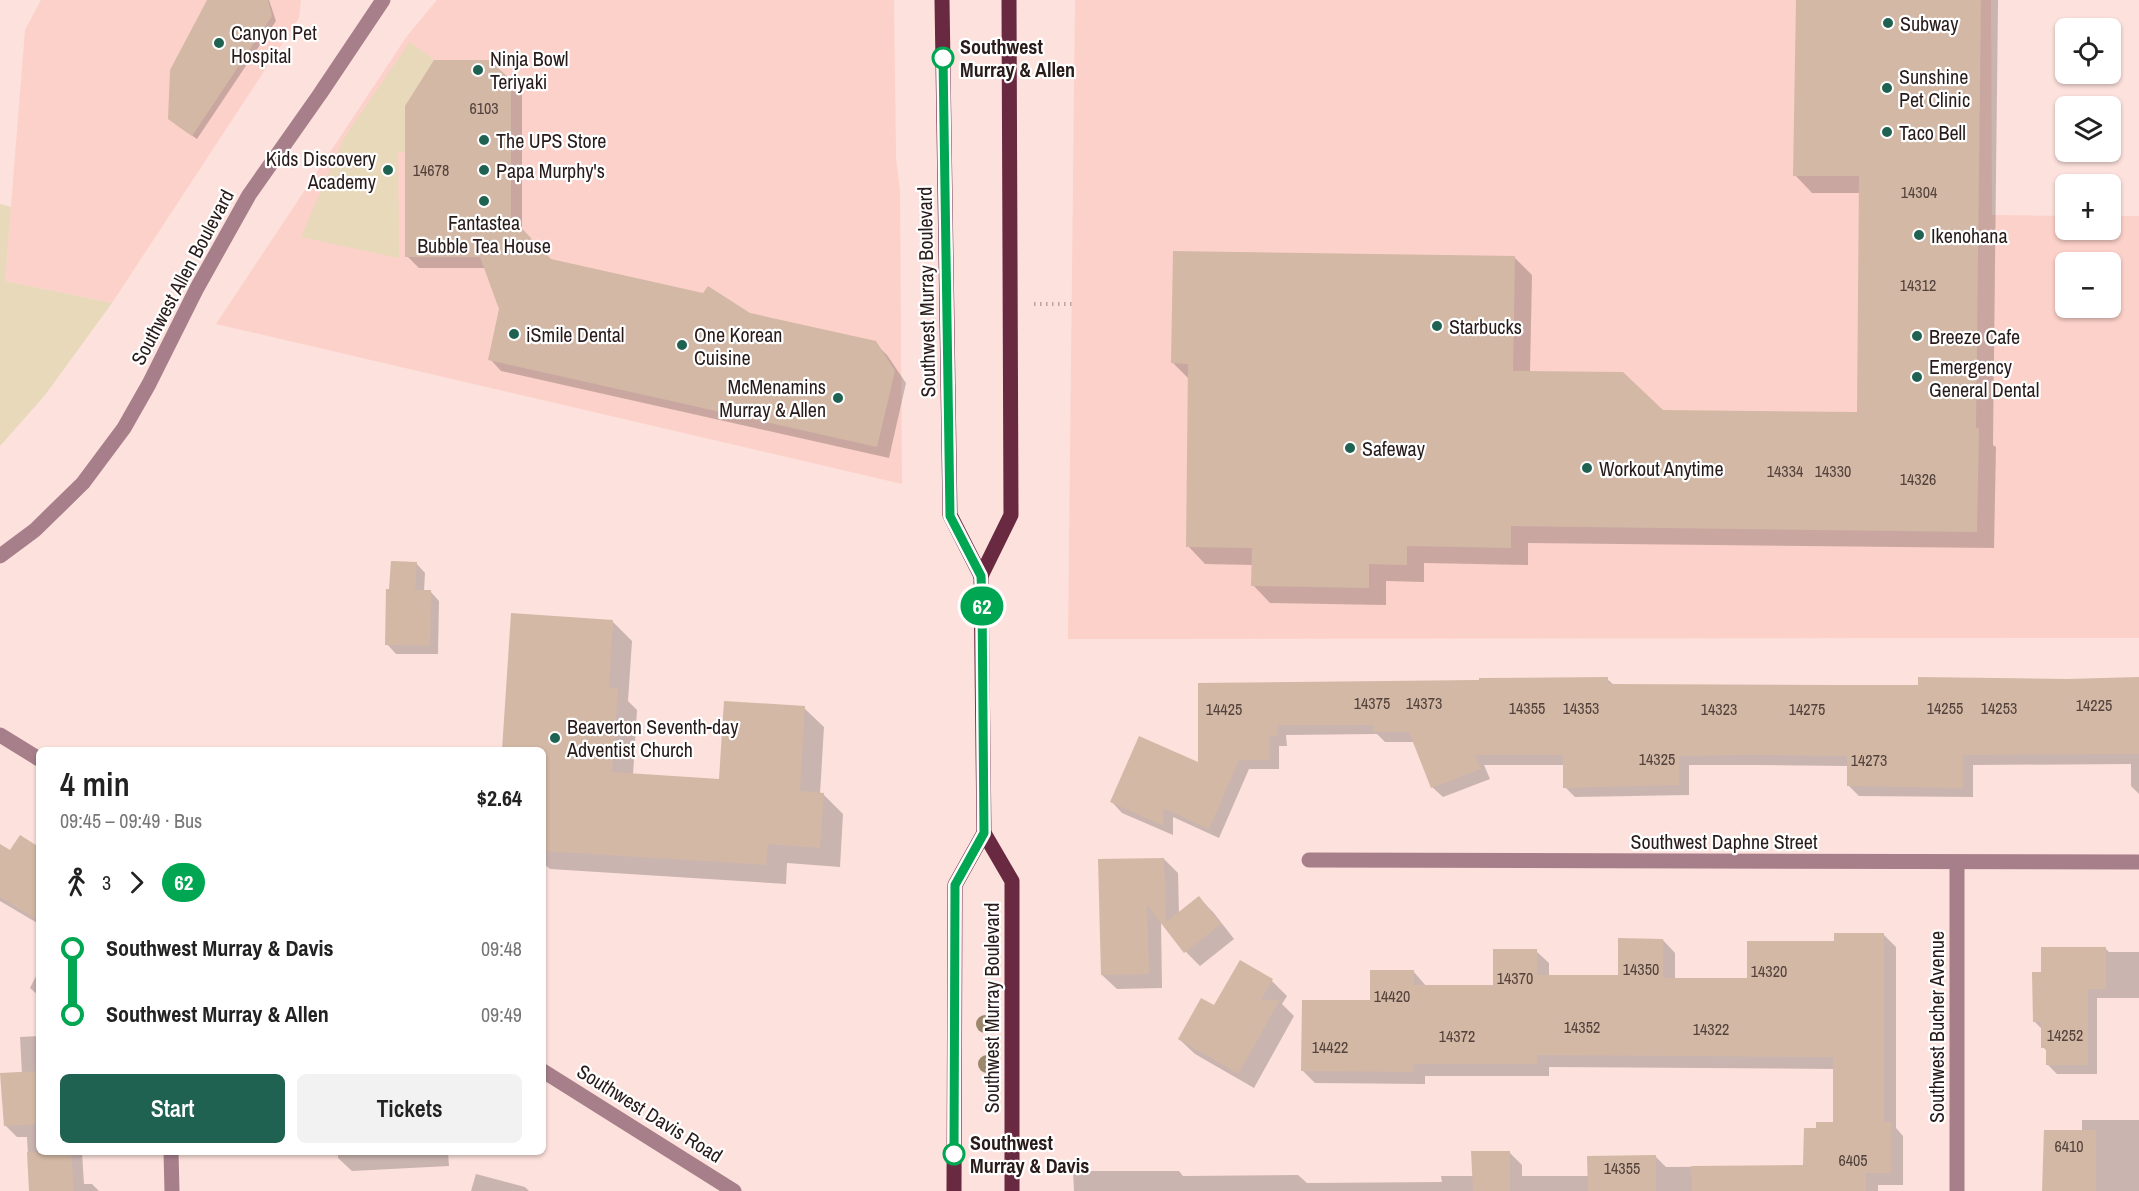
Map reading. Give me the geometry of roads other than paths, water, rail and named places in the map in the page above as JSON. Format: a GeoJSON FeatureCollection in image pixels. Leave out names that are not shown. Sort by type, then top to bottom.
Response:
{"type":"FeatureCollection","features":[{"type":"Feature","properties":{"kind":"main road","name":"Southwest Murray Boulevard"},"geometry":{"type":"LineString","coordinates":[[942,0],[950,516],[981,576],[984,833],[1012,881],[1012,1191]]}},
{"type":"Feature","properties":{"kind":"main road","name":"Southwest Murray Boulevard"},"geometry":{"type":"LineString","coordinates":[[981,576],[1011,516],[1009,0]]}},
{"type":"Feature","properties":{"kind":"main road","name":"Southwest Murray Boulevard"},"geometry":{"type":"LineString","coordinates":[[954,1191],[955,885],[984,833]]}},
{"type":"Feature","properties":{"kind":"street","name":"Southwest Allen Boulevard"},"geometry":{"type":"LineString","coordinates":[[0,556],[35,530],[83,483],[124,428],[150,384],[197,288],[249,195],[383,0]]}},
{"type":"Feature","properties":{"kind":"street"},"geometry":{"type":"LineString","coordinates":[[0,735],[36,757]]}},
{"type":"Feature","properties":{"kind":"street","name":"Southwest Daphne Street"},"geometry":{"type":"LineString","coordinates":[[1309,860],[2139,862]]}},
{"type":"Feature","properties":{"kind":"street","name":"Southwest Bucher Avenue"},"geometry":{"type":"LineString","coordinates":[[1957,863],[1957,1191]]}},
{"type":"Feature","properties":{"kind":"street","name":"Southwest Davis Road"},"geometry":{"type":"LineString","coordinates":[[546,1073],[734,1191]]}},
{"type":"Feature","properties":{"kind":"street"},"geometry":{"type":"LineString","coordinates":[[171,1155],[172,1191]]}},
{"type":"Feature","properties":{"kind":"place","name":"Subway"},"geometry":{"type":"Point","coordinates":[1888,23]}},
{"type":"Feature","properties":{"kind":"place","name":"Canyon Pet Hospital"},"geometry":{"type":"Point","coordinates":[219,43]}},
{"type":"Feature","properties":{"kind":"place","name":"Southwest Murray & Allen"},"geometry":{"type":"Point","coordinates":[943,58]}},
{"type":"Feature","properties":{"kind":"place","name":"Ninja Bowl Teriyaki"},"geometry":{"type":"Point","coordinates":[478,70]}},
{"type":"Feature","properties":{"kind":"place","name":"Sunshine Pet Clinic"},"geometry":{"type":"Point","coordinates":[1887,88]}},
{"type":"Feature","properties":{"kind":"place","name":"Taco Bell"},"geometry":{"type":"Point","coordinates":[1887,132]}},
{"type":"Feature","properties":{"kind":"place","name":"The UPS Store"},"geometry":{"type":"Point","coordinates":[484,140]}},
{"type":"Feature","properties":{"kind":"place","name":"Kids Discovery Academy"},"geometry":{"type":"Point","coordinates":[388,170]}},
{"type":"Feature","properties":{"kind":"place","name":"Papa Murphy's"},"geometry":{"type":"Point","coordinates":[484,170]}},
{"type":"Feature","properties":{"kind":"place","name":"Fantastea Bubble Tea House"},"geometry":{"type":"Point","coordinates":[484,201]}},
{"type":"Feature","properties":{"kind":"place","name":"Ikenohana"},"geometry":{"type":"Point","coordinates":[1919,235]}},
{"type":"Feature","properties":{"kind":"place","name":"Starbucks"},"geometry":{"type":"Point","coordinates":[1437,326]}},
{"type":"Feature","properties":{"kind":"place","name":"iSmile Dental"},"geometry":{"type":"Point","coordinates":[514,334]}},
{"type":"Feature","properties":{"kind":"place","name":"Breeze Cafe"},"geometry":{"type":"Point","coordinates":[1917,336]}},
{"type":"Feature","properties":{"kind":"place","name":"One Korean Cuisine"},"geometry":{"type":"Point","coordinates":[682,345]}},
{"type":"Feature","properties":{"kind":"place","name":"Emergency General Dental"},"geometry":{"type":"Point","coordinates":[1917,377]}},
{"type":"Feature","properties":{"kind":"place","name":"McMenamins Murray & Allen"},"geometry":{"type":"Point","coordinates":[838,398]}},
{"type":"Feature","properties":{"kind":"place","name":"Safeway"},"geometry":{"type":"Point","coordinates":[1350,448]}},
{"type":"Feature","properties":{"kind":"place","name":"Workout Anytime"},"geometry":{"type":"Point","coordinates":[1587,468]}},
{"type":"Feature","properties":{"kind":"place","name":"Beaverton Seventh-day Adventist Church"},"geometry":{"type":"Point","coordinates":[555,738]}},
{"type":"Feature","properties":{"kind":"place","name":"Southwest Murray & Davis"},"geometry":{"type":"Point","coordinates":[954,1154]}}]}
